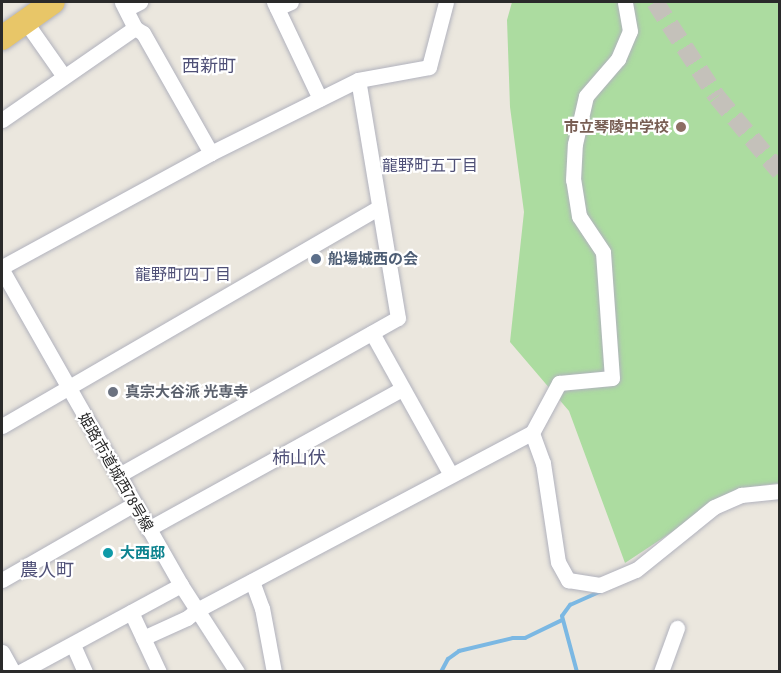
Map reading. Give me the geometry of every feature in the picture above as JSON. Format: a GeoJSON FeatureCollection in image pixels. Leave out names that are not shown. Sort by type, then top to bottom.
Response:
{"type":"FeatureCollection","features":[{"type":"Feature","properties":{"kind":"highway"},"geometry":{"type":"LineString","coordinates":[[2,38],[36,9]]}},
{"type":"Feature","properties":{"kind":"street"},"geometry":{"type":"LineString","coordinates":[[2,268],[211,153],[358,80],[429,67],[447,2]]}},
{"type":"Feature","properties":{"kind":"street"},"geometry":{"type":"LineString","coordinates":[[143,638],[187,618],[197,610],[532,433],[559,383],[612,378],[603,252],[579,216],[573,180],[574,144],[586,96],[618,59],[630,31],[625,2]]}},
{"type":"Feature","properties":{"kind":"street"},"geometry":{"type":"LineString","coordinates":[[129,4],[135,28],[143,33],[211,153]]}},
{"type":"Feature","properties":{"kind":"street"},"geometry":{"type":"LineString","coordinates":[[280,4],[320,99]]}},
{"type":"Feature","properties":{"kind":"street"},"geometry":{"type":"LineString","coordinates":[[36,9],[63,75]]}},
{"type":"Feature","properties":{"kind":"street"},"geometry":{"type":"LineString","coordinates":[[2,120],[63,75],[135,28]]}},
{"type":"Feature","properties":{"kind":"street"},"geometry":{"type":"LineString","coordinates":[[118,475],[398,318],[377,209],[358,80]]}},
{"type":"Feature","properties":{"kind":"street"},"geometry":{"type":"LineString","coordinates":[[2,426],[377,209]]}},
{"type":"Feature","properties":{"kind":"street","name":"姫路市道城西78号線"},"geometry":{"type":"LineString","coordinates":[[2,268],[148,529],[237,672]]}},
{"type":"Feature","properties":{"kind":"street"},"geometry":{"type":"LineString","coordinates":[[372,333],[451,475]]}},
{"type":"Feature","properties":{"kind":"street"},"geometry":{"type":"LineString","coordinates":[[148,529],[402,389]]}},
{"type":"Feature","properties":{"kind":"street"},"geometry":{"type":"LineString","coordinates":[[532,433],[543,463],[558,562],[568,580],[600,585],[636,570],[714,507],[741,495],[780,491]]}},
{"type":"Feature","properties":{"kind":"street"},"geometry":{"type":"LineString","coordinates":[[2,580],[134,504]]}},
{"type":"Feature","properties":{"kind":"street"},"geometry":{"type":"LineString","coordinates":[[252,581],[262,608],[274,672]]}},
{"type":"Feature","properties":{"kind":"street"},"geometry":{"type":"LineString","coordinates":[[20,672],[181,585]]}},
{"type":"Feature","properties":{"kind":"street"},"geometry":{"type":"LineString","coordinates":[[131,612],[159,672]]}},
{"type":"Feature","properties":{"kind":"street"},"geometry":{"type":"LineString","coordinates":[[661,672],[677,628]]}},
{"type":"Feature","properties":{"kind":"street"},"geometry":{"type":"LineString","coordinates":[[72,645],[85,672]]}},
{"type":"Feature","properties":{"kind":"street"},"geometry":{"type":"LineString","coordinates":[[2,652],[13,672]]}},
{"type":"Feature","properties":{"kind":"green space"},"geometry":{"type":"Polygon","coordinates":[[[512,2],[779,2],[779,483],[737,489],[625,563],[569,411],[510,342],[524,212],[510,107],[507,20],[512,2]]]}},
{"type":"Feature","properties":{"kind":"waterway"},"geometry":{"type":"LineString","coordinates":[[577,672],[562,616],[570,605],[602,591]]}},
{"type":"Feature","properties":{"kind":"waterway"},"geometry":{"type":"LineString","coordinates":[[441,672],[448,659],[459,651],[513,638],[525,638],[562,620]]}},
{"type":"Feature","properties":{"kind":"tunnel"},"geometry":{"type":"LineString","coordinates":[[655,2],[717,97],[780,172]]}},
{"type":"Feature","properties":{"kind":"place","name":"市立琴陵中学校"},"geometry":{"type":"Point","coordinates":[681,127]}},
{"type":"Feature","properties":{"kind":"place","name":"船場城西の会"},"geometry":{"type":"Point","coordinates":[316,259]}},
{"type":"Feature","properties":{"kind":"place","name":"真宗大谷派 光専寺"},"geometry":{"type":"Point","coordinates":[113,392]}},
{"type":"Feature","properties":{"kind":"place","name":"大西邸"},"geometry":{"type":"Point","coordinates":[108,553]}},
{"type":"Feature","properties":{"kind":"district","name":"西新町"},"geometry":{"type":"Point","coordinates":[209,66]}},
{"type":"Feature","properties":{"kind":"district","name":"龍野町五丁目"},"geometry":{"type":"Point","coordinates":[430,165]}},
{"type":"Feature","properties":{"kind":"district","name":"龍野町四丁目"},"geometry":{"type":"Point","coordinates":[183,274]}},
{"type":"Feature","properties":{"kind":"district","name":"柿山伏"},"geometry":{"type":"Point","coordinates":[299,458]}},
{"type":"Feature","properties":{"kind":"district","name":"農人町"},"geometry":{"type":"Point","coordinates":[47,570]}}]}
